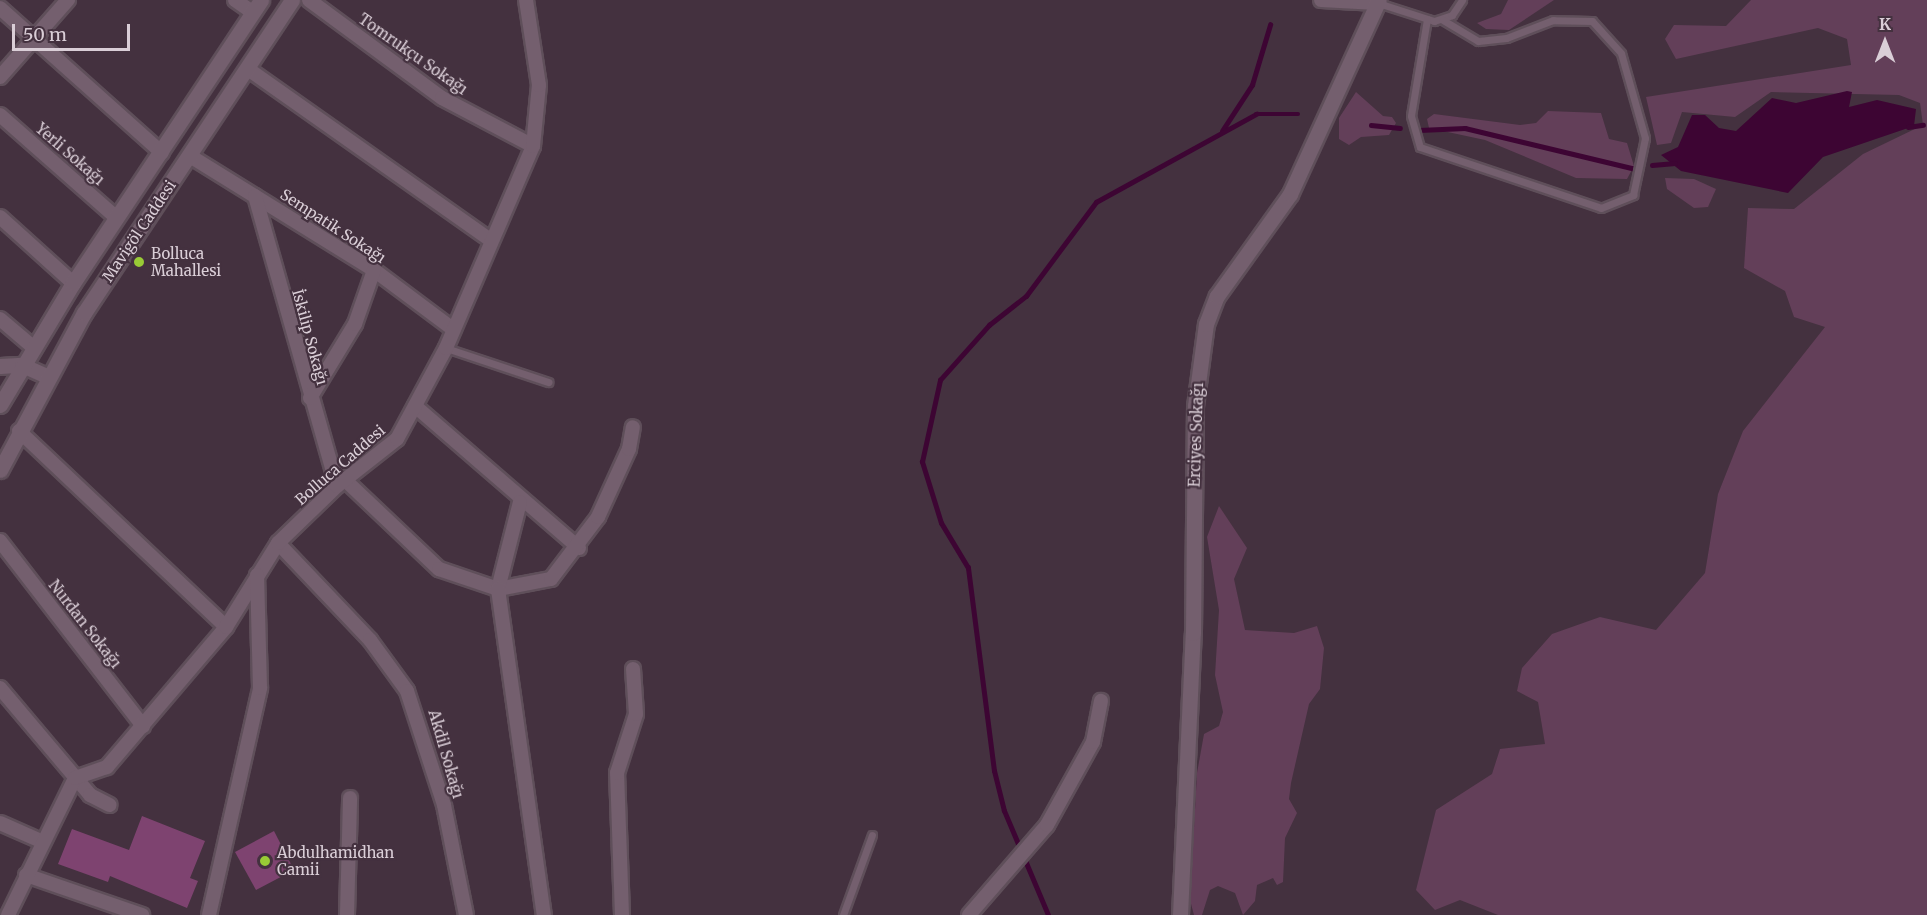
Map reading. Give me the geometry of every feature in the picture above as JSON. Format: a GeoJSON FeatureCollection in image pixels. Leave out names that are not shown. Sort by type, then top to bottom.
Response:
{"type":"FeatureCollection","features":[{"type":"Feature","properties":{"kind":"main road","name":"Mavigöl Caddesi"},"geometry":{"type":"LineString","coordinates":[[0,470],[47,376],[292,0]]}},
{"type":"Feature","properties":{"kind":"main road","name":"Erciyes Sokağı"},"geometry":{"type":"LineString","coordinates":[[1180,915],[1193,633],[1196,406],[1206,324],[1217,296],[1290,194],[1378,2]]}},
{"type":"Feature","properties":{"kind":"main road","name":"Mavigöl Caddesi"},"geometry":{"type":"LineString","coordinates":[[0,405],[73,283],[162,153],[257,6]]}},
{"type":"Feature","properties":{"kind":"main road"},"geometry":{"type":"LineString","coordinates":[[0,366],[22,365],[47,376]]}},
{"type":"Feature","properties":{"kind":"street"},"geometry":{"type":"LineString","coordinates":[[0,76],[36,40],[68,0]]}},
{"type":"Feature","properties":{"kind":"street"},"geometry":{"type":"LineString","coordinates":[[235,0],[257,6]]}},
{"type":"Feature","properties":{"kind":"street","name":"Tomrukçu Sokağı"},"geometry":{"type":"LineString","coordinates":[[309,0],[442,99],[533,146]]}},
{"type":"Feature","properties":{"kind":"street","name":"Bolluca Caddesi"},"geometry":{"type":"LineString","coordinates":[[75,778],[107,767],[226,627],[256,575],[278,543],[340,483],[397,439],[446,348],[490,240],[533,146],[539,85],[526,0]]}},
{"type":"Feature","properties":{"kind":"street"},"geometry":{"type":"LineString","coordinates":[[1322,0],[1378,2]]}},
{"type":"Feature","properties":{"kind":"street"},"geometry":{"type":"LineString","coordinates":[[0,8],[162,153]]}},
{"type":"Feature","properties":{"kind":"street"},"geometry":{"type":"LineString","coordinates":[[248,69],[490,240]]}},
{"type":"Feature","properties":{"kind":"street","name":"Yerli Sokağı"},"geometry":{"type":"LineString","coordinates":[[0,115],[117,218]]}},
{"type":"Feature","properties":{"kind":"street","name":"Sempatik Sokağı"},"geometry":{"type":"LineString","coordinates":[[190,156],[374,270],[453,330]]}},
{"type":"Feature","properties":{"kind":"street","name":"İskilip Sokağı"},"geometry":{"type":"LineString","coordinates":[[255,195],[310,398],[340,483]]}},
{"type":"Feature","properties":{"kind":"street"},"geometry":{"type":"LineString","coordinates":[[0,217],[73,283]]}},
{"type":"Feature","properties":{"kind":"street"},"geometry":{"type":"LineString","coordinates":[[310,398],[355,324],[374,270]]}},
{"type":"Feature","properties":{"kind":"street"},"geometry":{"type":"LineString","coordinates":[[0,319],[33,347]]}},
{"type":"Feature","properties":{"kind":"street"},"geometry":{"type":"LineString","coordinates":[[415,406],[520,502],[579,548]]}},
{"type":"Feature","properties":{"kind":"street"},"geometry":{"type":"LineString","coordinates":[[340,483],[439,569],[498,589],[551,579],[579,548],[629,449],[633,427]]}},
{"type":"Feature","properties":{"kind":"street"},"geometry":{"type":"LineString","coordinates":[[19,432],[226,627]]}},
{"type":"Feature","properties":{"kind":"street"},"geometry":{"type":"LineString","coordinates":[[520,502],[498,589],[544,915]]}},
{"type":"Feature","properties":{"kind":"street","name":"Nurdan Sokağı"},"geometry":{"type":"LineString","coordinates":[[0,541],[143,726]]}},
{"type":"Feature","properties":{"kind":"street","name":"Akdil Sokağı"},"geometry":{"type":"LineString","coordinates":[[278,543],[370,640],[407,691],[444,805],[466,915]]}},
{"type":"Feature","properties":{"kind":"street"},"geometry":{"type":"LineString","coordinates":[[209,915],[260,688],[256,575]]}},
{"type":"Feature","properties":{"kind":"street"},"geometry":{"type":"LineString","coordinates":[[622,915],[617,773],[636,714],[633,669]]}},
{"type":"Feature","properties":{"kind":"street"},"geometry":{"type":"LineString","coordinates":[[0,688],[75,778],[110,805]]}},
{"type":"Feature","properties":{"kind":"street"},"geometry":{"type":"LineString","coordinates":[[969,915],[1029,848],[1093,742],[1101,700]]}},
{"type":"Feature","properties":{"kind":"street"},"geometry":{"type":"LineString","coordinates":[[8,915],[41,841],[75,778]]}},
{"type":"Feature","properties":{"kind":"street"},"geometry":{"type":"LineString","coordinates":[[347,915],[350,798]]}},
{"type":"Feature","properties":{"kind":"street"},"geometry":{"type":"LineString","coordinates":[[0,823],[41,841]]}},
{"type":"Feature","properties":{"kind":"street"},"geometry":{"type":"LineString","coordinates":[[26,875],[142,915]]}},
{"type":"Feature","properties":{"kind":"lane"},"geometry":{"type":"LineString","coordinates":[[1443,20],[1462,0]]}},
{"type":"Feature","properties":{"kind":"lane"},"geometry":{"type":"LineString","coordinates":[[1378,2],[1427,18],[1443,20],[1478,41],[1506,38],[1553,20],[1592,21],[1621,53],[1645,138],[1633,195],[1601,208],[1420,147],[1411,116],[1427,18]]}},
{"type":"Feature","properties":{"kind":"lane"},"geometry":{"type":"LineString","coordinates":[[446,348],[548,382]]}},
{"type":"Feature","properties":{"kind":"lane"},"geometry":{"type":"LineString","coordinates":[[843,915],[872,835]]}},
{"type":"Feature","properties":{"kind":"shaded area"},"geometry":{"type":"Polygon","coordinates":[[[1508,0],[1554,0],[1509,30],[1486,29],[1477,23],[1501,14],[1508,0]]]}},
{"type":"Feature","properties":{"kind":"shaded area"},"geometry":{"type":"Polygon","coordinates":[[[1751,0],[1927,0],[1927,915],[1498,915],[1460,900],[1435,910],[1416,890],[1436,810],[1492,774],[1500,749],[1545,744],[1538,702],[1517,691],[1522,668],[1552,634],[1600,617],[1656,630],[1705,573],[1718,494],[1743,431],[1825,327],[1794,317],[1785,291],[1744,268],[1748,208],[1794,209],[1863,154],[1923,125],[1920,103],[1899,95],[1771,92],[1735,117],[1682,112],[1671,143],[1657,145],[1646,97],[1851,65],[1847,39],[1818,28],[1676,59],[1665,39],[1674,25],[1726,26],[1751,0]]]}},
{"type":"Feature","properties":{"kind":"shaded area"},"geometry":{"type":"Polygon","coordinates":[[[1847,91],[1852,92],[1849,107],[1877,100],[1916,109],[1914,126],[1823,157],[1788,193],[1681,171],[1661,155],[1678,147],[1692,115],[1705,115],[1719,128],[1736,131],[1772,98],[1796,103],[1847,91]]]}},
{"type":"Feature","properties":{"kind":"shaded area"},"geometry":{"type":"Polygon","coordinates":[[[1356,92],[1383,116],[1392,117],[1396,123],[1389,135],[1361,137],[1349,145],[1339,139],[1339,118],[1356,92]]]}},
{"type":"Feature","properties":{"kind":"shaded area"},"geometry":{"type":"Polygon","coordinates":[[[1548,111],[1601,113],[1609,139],[1627,143],[1634,166],[1627,179],[1576,178],[1485,140],[1429,128],[1427,119],[1434,114],[1520,125],[1536,123],[1548,111]]]}},
{"type":"Feature","properties":{"kind":"shaded area"},"geometry":{"type":"Polygon","coordinates":[[[1665,178],[1694,179],[1716,189],[1708,207],[1694,208],[1667,189],[1665,178]]]}},
{"type":"Feature","properties":{"kind":"shaded area"},"geometry":{"type":"Polygon","coordinates":[[[1219,506],[1247,548],[1234,579],[1245,630],[1294,633],[1317,626],[1324,648],[1320,689],[1309,704],[1291,783],[1289,799],[1297,813],[1285,838],[1283,882],[1277,885],[1273,878],[1257,885],[1255,901],[1243,915],[1235,893],[1218,886],[1210,890],[1202,915],[1194,915],[1190,900],[1197,773],[1204,734],[1219,726],[1223,712],[1215,675],[1219,610],[1207,537],[1219,506]]]}},
{"type":"Feature","properties":{"kind":"building"},"geometry":{"type":"Polygon","coordinates":[[[142,816],[205,841],[190,878],[198,881],[187,908],[110,876],[108,882],[58,864],[72,829],[129,850],[142,816]]]}},
{"type":"Feature","properties":{"kind":"building","name":"Abdulhamidhan Camii"},"geometry":{"type":"Polygon","coordinates":[[[274,831],[294,870],[256,890],[235,852],[274,831]]]}},
{"type":"Feature","properties":{"kind":"waterway"},"geometry":{"type":"LineString","coordinates":[[1222,131],[1252,85],[1270,25]]}},
{"type":"Feature","properties":{"kind":"waterway"},"geometry":{"type":"LineString","coordinates":[[1048,915],[1004,811],[994,771],[968,568],[941,523],[922,462],[940,380],[989,325],[1026,296],[1096,202],[1256,114],[1298,114]]}},
{"type":"Feature","properties":{"kind":"waterway"},"geometry":{"type":"LineString","coordinates":[[1371,125],[1400,128]]}},
{"type":"Feature","properties":{"kind":"waterway"},"geometry":{"type":"LineString","coordinates":[[1908,127],[1923,125]]}},
{"type":"Feature","properties":{"kind":"waterway"},"geometry":{"type":"LineString","coordinates":[[1419,130],[1465,128],[1632,168]]}},
{"type":"Feature","properties":{"kind":"waterway"},"geometry":{"type":"LineString","coordinates":[[1652,165],[1675,163]]}},
{"type":"Feature","properties":{"kind":"place","name":"Bolluca Mahallesi"},"geometry":{"type":"Point","coordinates":[139,262]}},
{"type":"Feature","properties":{"kind":"place","name":"Abdulhamidhan Camii"},"geometry":{"type":"Point","coordinates":[265,861]}}]}
